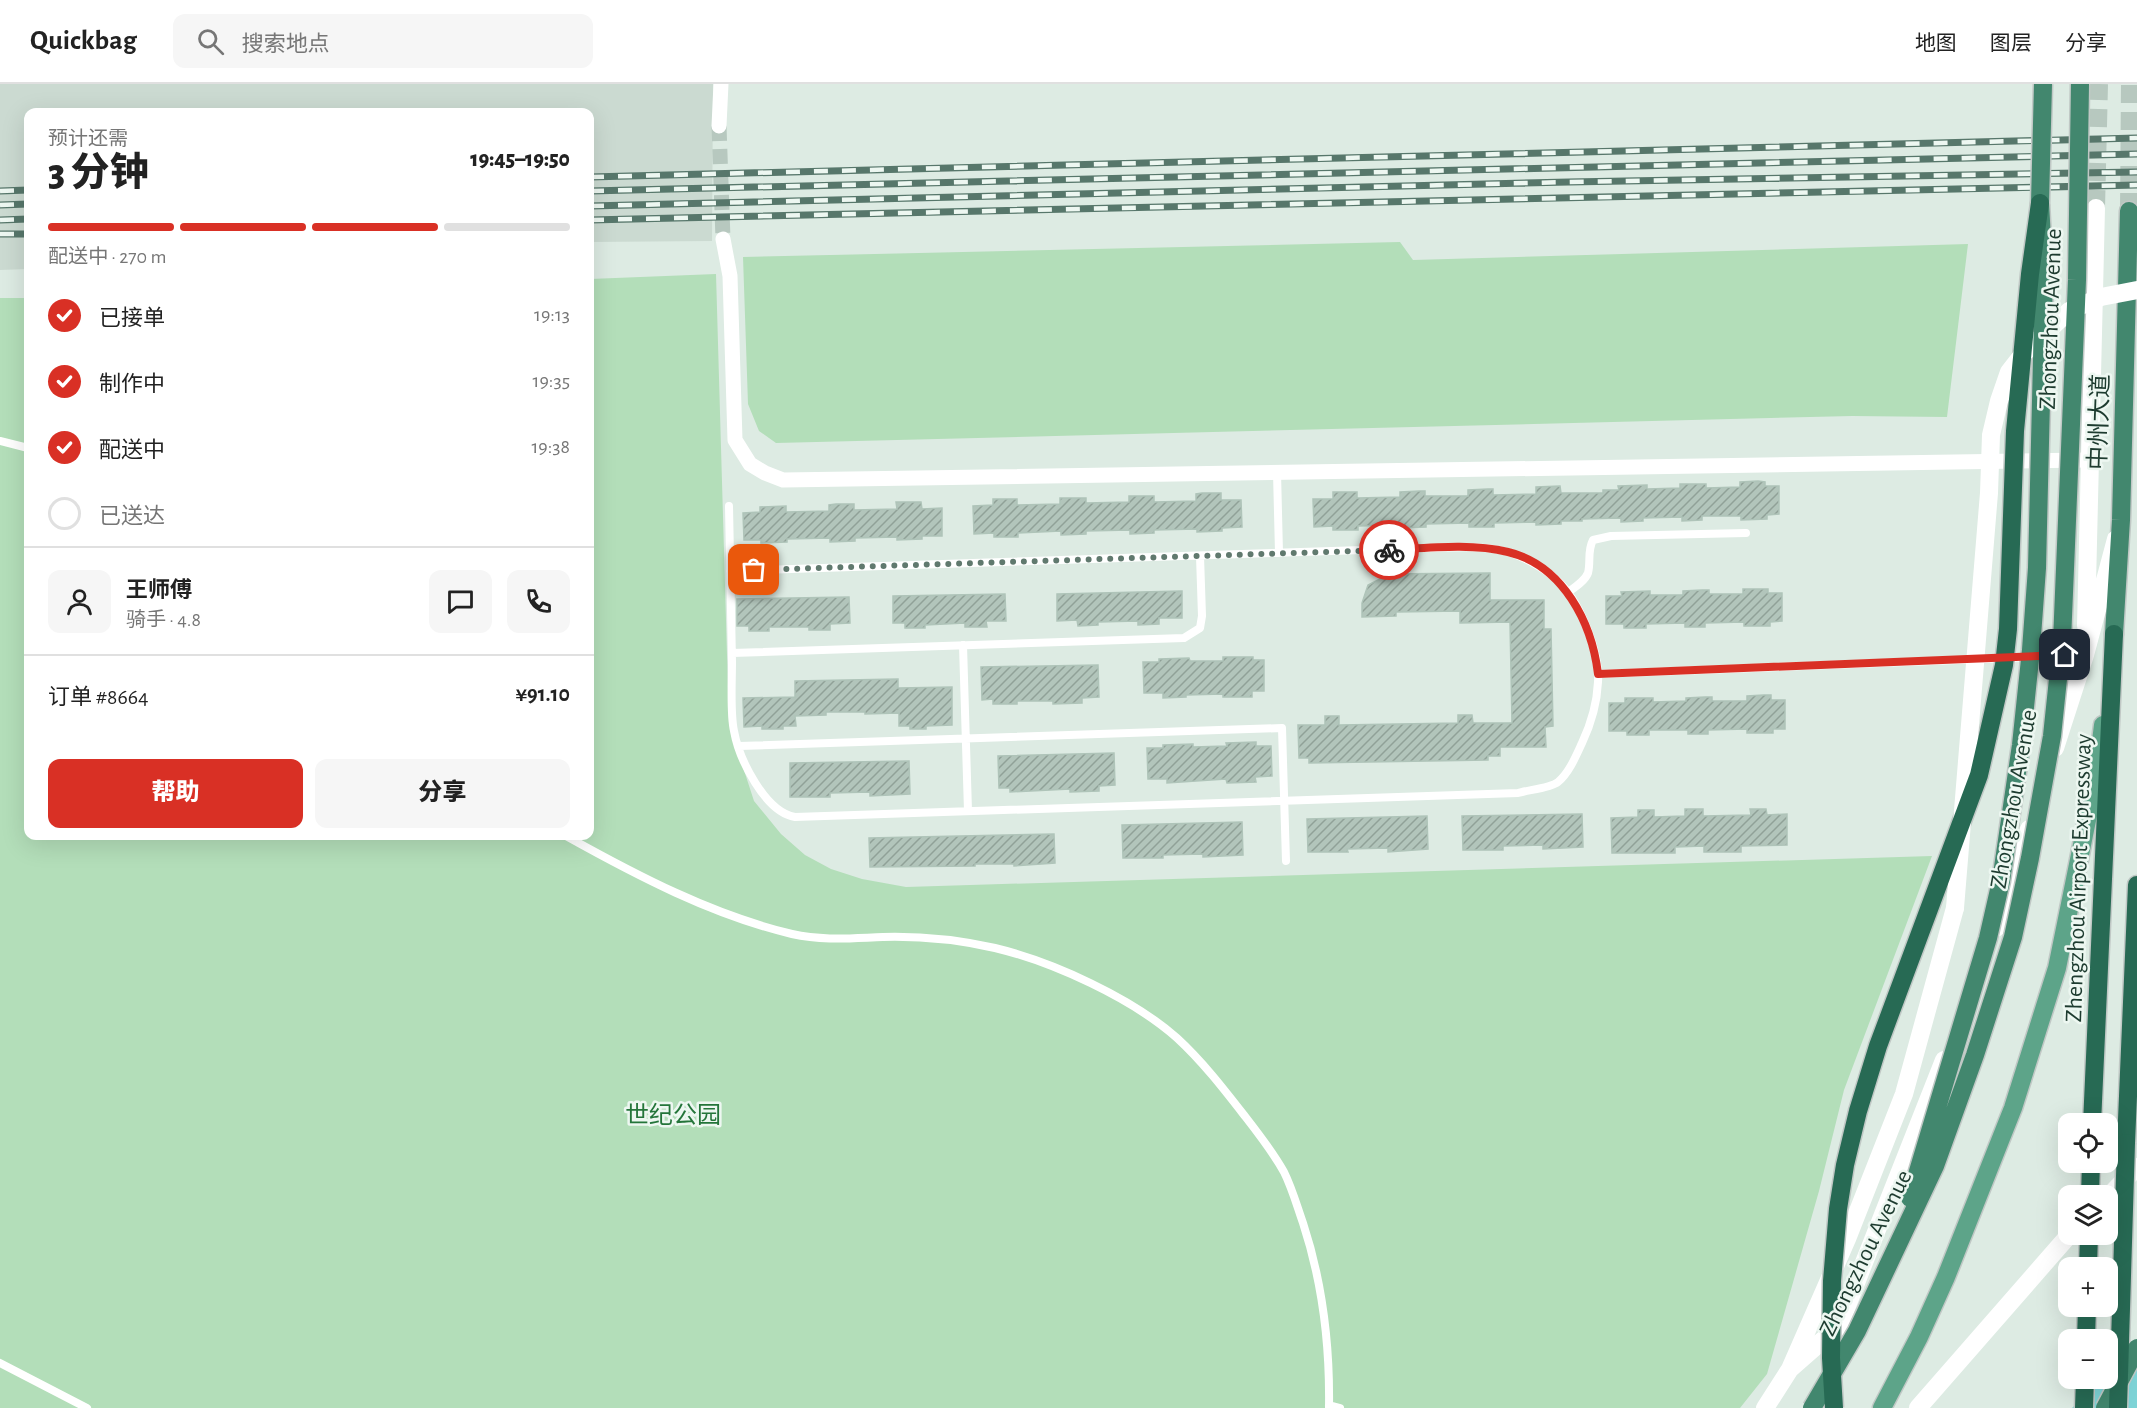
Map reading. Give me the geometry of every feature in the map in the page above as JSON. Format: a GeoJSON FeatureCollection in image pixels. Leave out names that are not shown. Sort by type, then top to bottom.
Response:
{"type":"FeatureCollection","features":[{"type":"Feature","properties":{"kind":"highway"},"geometry":{"type":"LineString","coordinates":[[1900,1237],[1919,1165],[1988,938],[2001,881],[2021,745],[2037,568],[2044,275],[2040,203],[2043,84]]}},
{"type":"Feature","properties":{"kind":"highway","name":"Zhongzhou Avenue"},"geometry":{"type":"LineString","coordinates":[[1812,1408],[1857,1331],[1935,1166],[1975,1055],[2013,937],[2030,858],[2052,736],[2062,641],[2078,280],[2080,84]]}},
{"type":"Feature","properties":{"kind":"highway"},"geometry":{"type":"LineString","coordinates":[[1834,1408],[1831,1358],[1832,1281],[1838,1209],[1845,1165],[1858,1111],[1878,1046],[1979,775],[2004,665],[2015,431],[2030,274],[2040,203]]}},
{"type":"Feature","properties":{"kind":"highway","name":"中州大道"},"geometry":{"type":"LineString","coordinates":[[2114,634],[2121,520],[2129,211]]}},
{"type":"Feature","properties":{"kind":"highway","name":"Zhengzhou Airport Expressway"},"geometry":{"type":"LineString","coordinates":[[2092,1113],[2114,634]]}},
{"type":"Feature","properties":{"kind":"highway"},"geometry":{"type":"LineString","coordinates":[[2118,1408],[2137,885]]}},
{"type":"Feature","properties":{"kind":"highway"},"geometry":{"type":"LineString","coordinates":[[2105,1408],[2137,1348]]}},
{"type":"Feature","properties":{"kind":"highway"},"geometry":{"type":"LineString","coordinates":[[2084,1408],[2085,1389]]}},
{"type":"Feature","properties":{"kind":"main road"},"geometry":{"type":"LineString","coordinates":[[1882,1408],[1946,1277],[2013,1108],[2057,968],[2098,766],[2114,634]]}},
{"type":"Feature","properties":{"kind":"street"},"geometry":{"type":"LineString","coordinates":[[719,126],[721,84]]}},
{"type":"Feature","properties":{"kind":"street"},"geometry":{"type":"LineString","coordinates":[[2085,655],[2096,208]]}},
{"type":"Feature","properties":{"kind":"street"},"geometry":{"type":"LineString","coordinates":[[723,239],[730,276],[735,440],[750,464],[783,480],[2090,460]]}},
{"type":"Feature","properties":{"kind":"street"},"geometry":{"type":"LineString","coordinates":[[1765,1408],[1790,1369],[1847,1239],[1904,1094],[1955,908],[1989,493],[1991,435],[2008,372],[2023,354],[2069,311],[2101,297],[2137,290]]}},
{"type":"Feature","properties":{"kind":"street"},"geometry":{"type":"LineString","coordinates":[[1790,1369],[1839,1326],[2001,916],[2085,655],[2121,520]]}},
{"type":"Feature","properties":{"kind":"street"},"geometry":{"type":"LineString","coordinates":[[2118,1187],[2137,1167]]}},
{"type":"Feature","properties":{"kind":"street"},"geometry":{"type":"LineString","coordinates":[[1918,1408],[2060,1245]]}},
{"type":"Feature","properties":{"kind":"lane"},"geometry":{"type":"LineString","coordinates":[[0,441],[24,447]]}},
{"type":"Feature","properties":{"kind":"lane"},"geometry":{"type":"LineString","coordinates":[[1277,472],[1280,553]]}},
{"type":"Feature","properties":{"kind":"lane"},"geometry":{"type":"LineString","coordinates":[[729,506],[730,571],[732,653],[733,731],[745,762],[762,794],[785,816],[1518,793],[1557,783],[1576,757],[1588,732],[1595,706],[1598,674],[1596,654],[1582,615],[1562,585],[1536,565],[1511,553],[1485,548],[730,571]]}},
{"type":"Feature","properties":{"kind":"lane"},"geometry":{"type":"LineString","coordinates":[[1567,593],[1588,573],[1589,548],[1593,540],[1611,536],[1746,533]]}},
{"type":"Feature","properties":{"kind":"lane"},"geometry":{"type":"LineString","coordinates":[[732,653],[1184,638],[1200,628],[1202,616],[1200,556]]}},
{"type":"Feature","properties":{"kind":"lane"},"geometry":{"type":"LineString","coordinates":[[963,645],[968,811]]}},
{"type":"Feature","properties":{"kind":"lane"},"geometry":{"type":"LineString","coordinates":[[1598,674],[2013,656],[2085,655]]}},
{"type":"Feature","properties":{"kind":"lane"},"geometry":{"type":"LineString","coordinates":[[739,746],[1282,728],[1286,861]]}},
{"type":"Feature","properties":{"kind":"lane"},"geometry":{"type":"LineString","coordinates":[[574,840],[713,908],[792,933],[834,940],[882,937],[935,939],[984,946],[1028,957],[1119,999],[1165,1028],[1201,1062],[1225,1090],[1277,1161],[1292,1190],[1309,1241],[1323,1300],[1329,1358],[1329,1407],[1340,1408]]}},
{"type":"Feature","properties":{"kind":"lane"},"geometry":{"type":"LineString","coordinates":[[0,1363],[87,1408]]}},
{"type":"Feature","properties":{"kind":"shaded area"},"geometry":{"type":"Polygon","coordinates":[[[0,84],[713,84],[712,241],[594,242],[594,108],[24,108],[24,269],[0,270],[0,84]]]}},
{"type":"Feature","properties":{"kind":"green space"},"geometry":{"type":"Polygon","coordinates":[[[1400,242],[1413,260],[1968,244],[1947,417],[1852,416],[776,443],[759,431],[748,404],[743,257],[1400,242]]]}},
{"type":"Feature","properties":{"kind":"green space","name":"世纪公园"},"geometry":{"type":"Polygon","coordinates":[[[716,274],[729,724],[754,801],[781,834],[805,855],[831,869],[862,879],[906,887],[1932,856],[1844,1090],[1819,1191],[1767,1374],[1740,1408],[0,1408],[0,298],[24,298],[24,840],[594,840],[594,279],[716,274]]]}},
{"type":"Feature","properties":{"kind":"water"},"geometry":{"type":"Polygon","coordinates":[[[2137,1344],[2137,1408],[2072,1408],[2092,1389],[2118,1389],[2118,1363],[2137,1344]]]}},
{"type":"Feature","properties":{"kind":"building"},"geometry":{"type":"Polygon","coordinates":[[[1740,482],[1765,482],[1765,486],[1779,486],[1779,514],[1767,515],[1767,519],[1741,520],[1741,516],[1702,516],[1702,520],[1682,521],[1682,517],[1643,518],[1643,521],[1621,522],[1621,518],[1582,519],[1582,521],[1561,521],[1561,524],[1494,523],[1494,527],[1469,527],[1469,523],[1426,524],[1426,527],[1400,528],[1400,525],[1358,526],[1358,530],[1333,530],[1333,526],[1314,527],[1313,499],[1333,499],[1333,492],[1357,492],[1357,498],[1400,497],[1400,492],[1420,491],[1425,491],[1425,496],[1468,496],[1468,490],[1493,489],[1493,495],[1536,494],[1536,487],[1560,486],[1561,493],[1603,493],[1603,490],[1619,490],[1618,486],[1647,485],[1647,489],[1680,488],[1680,484],[1706,484],[1706,488],[1740,487],[1740,482]]]}},
{"type":"Feature","properties":{"kind":"building"},"geometry":{"type":"Polygon","coordinates":[[[1221,493],[1221,500],[1241,500],[1242,527],[1222,528],[1222,531],[1154,530],[1154,533],[1130,534],[1130,530],[1086,531],[1086,534],[1061,535],[1061,531],[1018,533],[1018,537],[994,537],[994,533],[974,534],[973,506],[993,505],[993,499],[1017,499],[1017,505],[1060,504],[1060,498],[1086,498],[1086,503],[1129,502],[1129,496],[1154,496],[1154,502],[1196,501],[1196,494],[1221,493]]]}},
{"type":"Feature","properties":{"kind":"building"},"geometry":{"type":"Polygon","coordinates":[[[896,502],[921,502],[922,509],[942,508],[942,536],[897,540],[897,537],[855,538],[855,541],[830,542],[830,538],[787,539],[787,542],[761,543],[761,540],[744,540],[743,513],[760,512],[760,507],[786,506],[786,512],[829,511],[829,505],[836,504],[854,504],[854,510],[897,509],[896,502]]]}},
{"type":"Feature","properties":{"kind":"building"},"geometry":{"type":"Polygon","coordinates":[[[1490,573],[1490,600],[1544,600],[1544,629],[1551,629],[1553,726],[1545,727],[1546,747],[1500,747],[1500,756],[1488,756],[1488,760],[1309,763],[1309,758],[1299,758],[1298,725],[1325,725],[1325,716],[1339,716],[1339,725],[1458,723],[1458,715],[1472,715],[1473,723],[1512,723],[1510,622],[1460,623],[1460,611],[1396,612],[1396,616],[1362,617],[1362,603],[1368,585],[1380,579],[1380,574],[1490,573]]]}},
{"type":"Feature","properties":{"kind":"building"},"geometry":{"type":"Polygon","coordinates":[[[1743,589],[1768,589],[1768,593],[1782,593],[1782,621],[1770,622],[1770,626],[1744,626],[1744,622],[1705,623],[1705,627],[1685,627],[1685,623],[1646,624],[1646,628],[1624,628],[1624,624],[1606,624],[1606,596],[1622,596],[1621,592],[1650,591],[1650,595],[1683,595],[1683,591],[1709,590],[1709,594],[1743,594],[1743,589]]]}},
{"type":"Feature","properties":{"kind":"building"},"geometry":{"type":"Polygon","coordinates":[[[1182,591],[1182,618],[1159,618],[1159,624],[1138,625],[1138,621],[1098,622],[1098,625],[1078,626],[1077,620],[1057,621],[1057,594],[1182,591]]]}},
{"type":"Feature","properties":{"kind":"building"},"geometry":{"type":"Polygon","coordinates":[[[1005,594],[1006,621],[986,621],[987,627],[965,627],[965,623],[905,628],[905,623],[893,623],[893,596],[1005,594]]]}},
{"type":"Feature","properties":{"kind":"building"},"geometry":{"type":"Polygon","coordinates":[[[849,597],[850,623],[830,624],[830,630],[809,630],[809,627],[769,627],[769,631],[749,631],[749,626],[737,626],[737,599],[849,597]]]}},
{"type":"Feature","properties":{"kind":"building"},"geometry":{"type":"Polygon","coordinates":[[[1223,657],[1253,657],[1253,660],[1264,660],[1264,691],[1252,691],[1252,697],[1223,697],[1223,694],[1163,698],[1163,693],[1144,693],[1143,662],[1189,658],[1190,661],[1223,661],[1223,657]]]}},
{"type":"Feature","properties":{"kind":"building"},"geometry":{"type":"Polygon","coordinates":[[[1098,665],[1099,697],[1082,698],[1082,703],[1053,704],[1053,701],[1017,701],[1017,704],[993,704],[993,699],[982,700],[981,667],[1098,665]]]}},
{"type":"Feature","properties":{"kind":"building"},"geometry":{"type":"Polygon","coordinates":[[[898,679],[898,688],[952,687],[952,725],[910,729],[910,726],[899,726],[899,713],[826,712],[826,715],[795,716],[796,726],[783,726],[783,729],[762,729],[762,726],[744,727],[743,698],[795,697],[795,681],[898,679]]]}},
{"type":"Feature","properties":{"kind":"building"},"geometry":{"type":"Polygon","coordinates":[[[1771,695],[1771,700],[1785,700],[1785,729],[1773,729],[1773,733],[1747,733],[1747,729],[1708,730],[1708,734],[1688,734],[1688,730],[1649,730],[1649,735],[1627,735],[1627,731],[1609,731],[1609,703],[1625,703],[1625,698],[1653,698],[1653,702],[1686,701],[1686,698],[1705,697],[1712,697],[1712,701],[1747,701],[1747,696],[1771,695]]]}},
{"type":"Feature","properties":{"kind":"building"},"geometry":{"type":"Polygon","coordinates":[[[1256,742],[1256,746],[1271,746],[1272,776],[1255,777],[1256,782],[1227,783],[1226,779],[1167,783],[1167,779],[1148,779],[1147,748],[1193,744],[1193,747],[1227,746],[1226,743],[1256,742]]]}},
{"type":"Feature","properties":{"kind":"building"},"geometry":{"type":"Polygon","coordinates":[[[1114,753],[1115,785],[1099,786],[1099,791],[1070,792],[1070,789],[1010,792],[1010,788],[999,788],[998,756],[1114,753]]]}},
{"type":"Feature","properties":{"kind":"building"},"geometry":{"type":"Polygon","coordinates":[[[909,761],[910,794],[870,796],[870,792],[830,793],[830,797],[790,797],[790,763],[909,761]]]}},
{"type":"Feature","properties":{"kind":"building"},"geometry":{"type":"Polygon","coordinates":[[[1685,809],[1703,809],[1703,816],[1751,815],[1750,809],[1766,809],[1767,815],[1787,814],[1787,845],[1741,846],[1741,852],[1704,852],[1704,846],[1675,847],[1675,853],[1612,853],[1611,818],[1638,817],[1638,810],[1654,810],[1654,817],[1685,816],[1685,809]]]}},
{"type":"Feature","properties":{"kind":"building"},"geometry":{"type":"Polygon","coordinates":[[[1582,814],[1583,847],[1543,849],[1543,845],[1503,846],[1503,850],[1463,850],[1462,816],[1582,814]]]}},
{"type":"Feature","properties":{"kind":"building"},"geometry":{"type":"Polygon","coordinates":[[[1427,816],[1428,849],[1388,852],[1388,848],[1347,849],[1348,852],[1308,852],[1307,819],[1427,816]]]}},
{"type":"Feature","properties":{"kind":"building"},"geometry":{"type":"Polygon","coordinates":[[[1242,822],[1243,855],[1203,857],[1203,854],[1163,855],[1163,858],[1123,858],[1122,825],[1242,822]]]}},
{"type":"Feature","properties":{"kind":"building"},"geometry":{"type":"Polygon","coordinates":[[[1054,834],[1055,863],[1014,866],[1014,864],[975,864],[975,866],[870,867],[869,838],[1054,834]]]}},
{"type":"Feature","properties":{"kind":"tunnel"},"geometry":{"type":"LineString","coordinates":[[2096,208],[2099,84]]}},
{"type":"Feature","properties":{"kind":"tunnel"},"geometry":{"type":"LineString","coordinates":[[2129,211],[2130,84]]}},
{"type":"Feature","properties":{"kind":"tunnel"},"geometry":{"type":"LineString","coordinates":[[719,126],[723,239]]}},
{"type":"Feature","properties":{"kind":"railway"},"geometry":{"type":"LineString","coordinates":[[594,177],[2137,138]]}},
{"type":"Feature","properties":{"kind":"railway"},"geometry":{"type":"LineString","coordinates":[[594,191],[2137,154]]}},
{"type":"Feature","properties":{"kind":"railway"},"geometry":{"type":"LineString","coordinates":[[594,206],[1569,182],[2137,172]]}},
{"type":"Feature","properties":{"kind":"railway"},"geometry":{"type":"LineString","coordinates":[[594,220],[2137,185]]}},
{"type":"Feature","properties":{"kind":"railway"},"geometry":{"type":"LineString","coordinates":[[0,191],[24,190]]}},
{"type":"Feature","properties":{"kind":"railway"},"geometry":{"type":"LineString","coordinates":[[0,205],[24,204]]}},
{"type":"Feature","properties":{"kind":"railway"},"geometry":{"type":"LineString","coordinates":[[0,220],[24,219]]}},
{"type":"Feature","properties":{"kind":"railway"},"geometry":{"type":"LineString","coordinates":[[0,234],[24,234]]}},
{"type":"Feature","properties":{"kind":"way so far"},"geometry":{"type":"LineString","coordinates":[[754,570],[1389,550]]}},
{"type":"Feature","properties":{"kind":"route"},"geometry":{"type":"LineString","coordinates":[[1389,550],[1485,548],[1511,553],[1536,565],[1562,585],[1582,615],[1596,654],[1598,674],[2065,655]]}}]}
